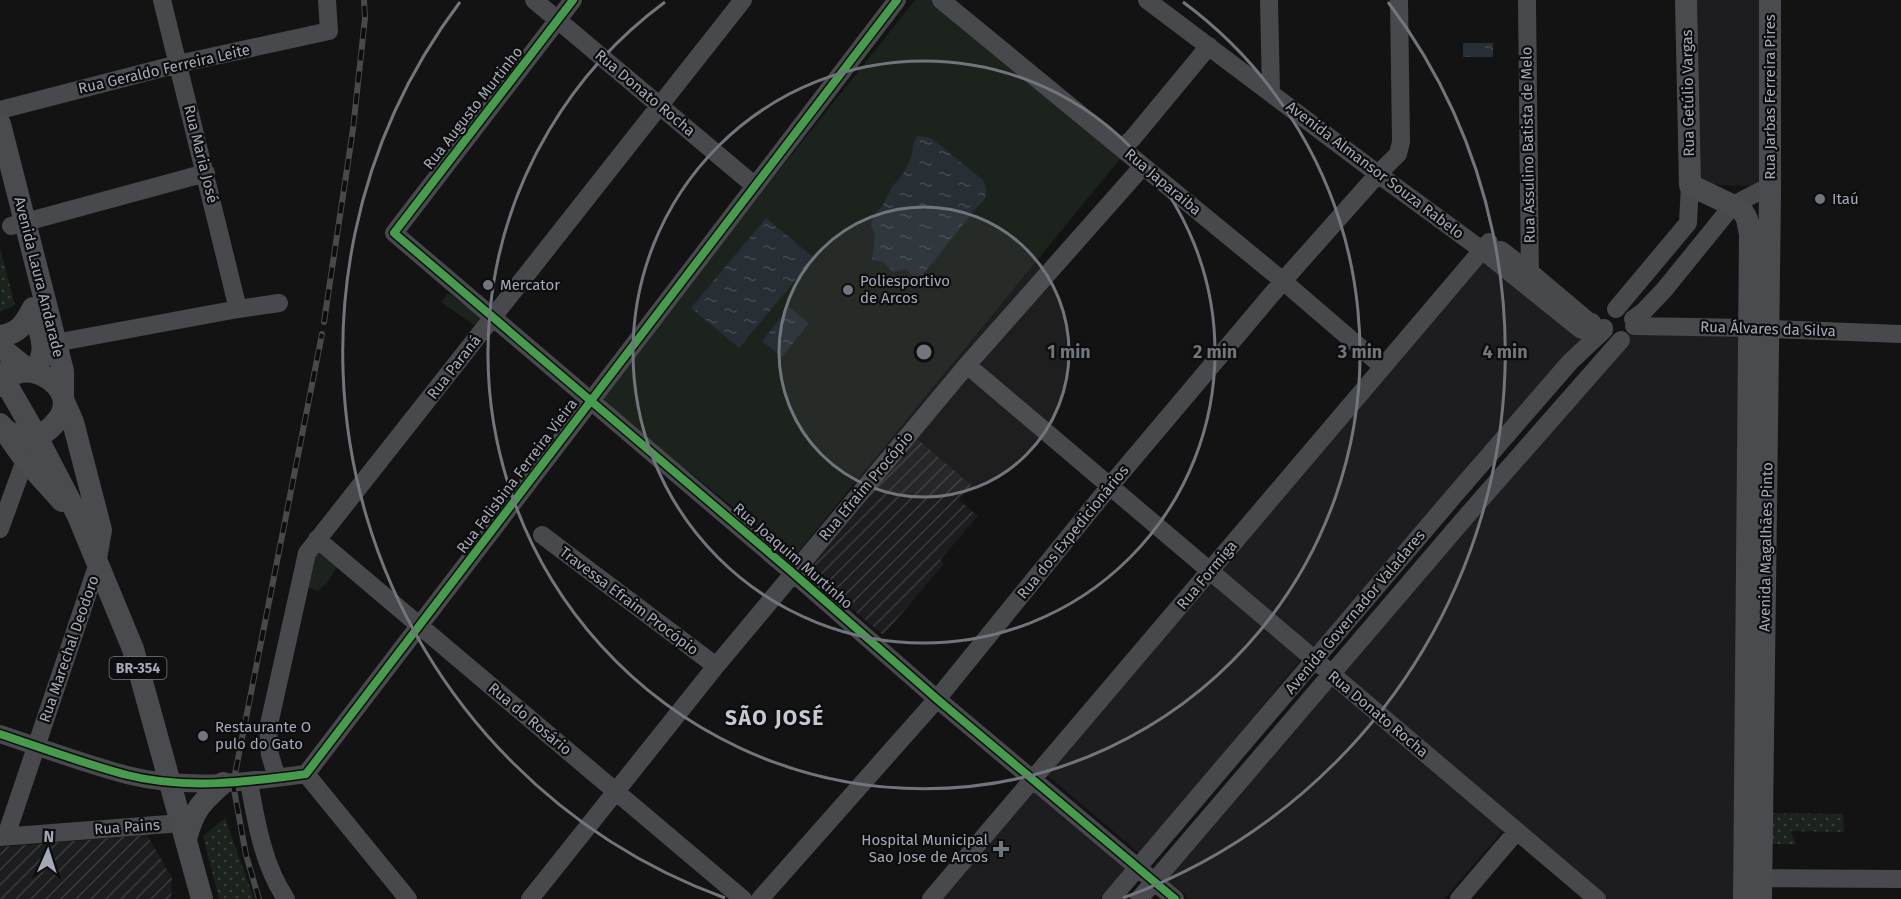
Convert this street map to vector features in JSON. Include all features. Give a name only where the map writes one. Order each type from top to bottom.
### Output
[{"type":"main road","name":"Rua Getúlio Vargas","points":[[1686,0],[1690,185]]},
{"type":"main road","name":"Rua Jarbas Ferreira Pires","points":[[1770,0],[1770,190]]},
{"type":"main road","name":"Avenida Laura Andarade","points":[[0,124],[13,228],[50,344],[63,372],[64,399]]},
{"type":"main road","points":[[0,182],[33,308],[50,344],[32,371],[16,373],[1,380]]},
{"type":"main road","points":[[1690,185],[1733,205]]},
{"type":"main road","name":"Avenida Magalhães Pinto","points":[[1753,889],[1759,328],[1770,190]]},
{"type":"main road","name":"Avenida Magalhães Pinto","points":[[1733,205],[1742,210],[1747,219],[1759,328]]},
{"type":"main road","points":[[0,336],[23,327],[33,308]]},
{"type":"main road","points":[[0,347],[32,371],[56,384],[64,399],[73,422],[101,530],[97,560]]},
{"type":"main road","name":"BR-354","points":[[1,380],[37,437],[78,516],[133,649],[202,899]]},
{"type":"main road","points":[[2,427],[20,438],[37,437],[49,430],[60,418],[64,399]]},
{"type":"main road","points":[[2,427],[48,488],[78,516]]},
{"type":"main road","points":[[184,831],[201,803],[223,783]]},
{"type":"street","name":"Rua Maria José","points":[[162,0],[238,309]]},
{"type":"street","name":"Rua Geraldo Ferreira Leite","points":[[0,110],[178,64],[328,31],[327,0]]},
{"type":"street","name":"Rua Donato Rocha","points":[[534,0],[755,186]]},
{"type":"street","name":"Rua Augusto Murtinho","points":[[393,233],[573,0]]},
{"type":"street","name":"Rua Paraná","points":[[277,778],[270,755],[268,729],[307,553],[743,0]]},
{"type":"street","name":"Rua Felisbina Ferreira Vieira","points":[[306,774],[897,0]]},
{"type":"street","name":"Rua Japaraiba","points":[[941,0],[1283,281],[1383,367]]},
{"type":"street","name":"Avenida Almansor Souza Rabelo","points":[[1147,0],[1209,46],[1270,86]]},
{"type":"street","name":"Avenida Almansor Souza Rabelo","points":[[1165,0],[1270,86],[1486,246],[1530,281],[1580,329],[1588,332],[1604,327]]},
{"type":"street","points":[[1269,0],[1270,86]]},
{"type":"street","name":"Rua dos Expedicionários","points":[[760,899],[937,699],[1110,486],[1283,281],[1398,154],[1401,142],[1399,0]]},
{"type":"street","name":"Rua Assulino Batista de Melo","points":[[1527,0],[1530,281]]},
{"type":"street","points":[[1122,148],[1209,46]]},
{"type":"street","name":"Rua Efraim Procópio","points":[[531,899],[793,573],[968,365],[1143,166]]},
{"type":"street","points":[[13,228],[206,173]]},
{"type":"street","name":"Rua Getúlio Vargas","points":[[1616,309],[1688,222],[1690,185]]},
{"type":"street","points":[[1634,322],[1629,313],[1623,309],[1616,309],[1610,311],[1605,317],[1604,327],[1608,336],[1614,339],[1621,340],[1627,337],[1632,332],[1634,322],[1664,290],[1733,205],[1770,190]]},
{"type":"street","name":"Rua Joaquim Murtinho","points":[[393,233],[793,573],[937,699],[1034,778],[1175,899]]},
{"type":"street","name":"Rua Formiga","points":[[931,899],[1486,246]]},
{"type":"street","points":[[50,344],[279,303]]},
{"type":"street","name":"Rua Álvares da Silva","points":[[1634,322],[1901,334]]},
{"type":"street","name":"Avenida Governador Valadares","points":[[1111,899],[1452,498],[1570,362],[1604,327]]},
{"type":"street","name":"Avenida Governador Valadares","points":[[1139,899],[1470,512],[1621,340]]},
{"type":"street","name":"Rua Donato Rocha","points":[[968,365],[1597,899]]},
{"type":"street","points":[[0,529],[25,460]]},
{"type":"street","points":[[1452,498],[1470,512]]},
{"type":"street","name":"Travessa Efraim Procópio","points":[[542,536],[716,666]]},
{"type":"street","name":"Rua do Rosário","points":[[317,539],[743,899]]},
{"type":"street","name":"Rua Marechal Deodoro","points":[[3,837],[37,746],[97,560]]},
{"type":"street","points":[[0,734],[129,775],[170,782],[249,782],[306,774],[408,899]]},
{"type":"street","points":[[249,782],[259,835],[279,888],[286,899]]},
{"type":"street","name":"Rua Pains","points":[[3,837],[184,831]]},
{"type":"street","points":[[1459,899],[1517,831]]},
{"type":"street","points":[[1753,889],[1901,879]]},
{"type":"shaded area","name":"Poliesportivo de Arcos","points":[[915,0],[932,0],[1124,154],[795,556],[597,399]]},
{"type":"shaded area","points":[[1693,0],[1761,0],[1763,133],[1759,181],[1756,186],[1697,184]]},
{"type":"shaded area","points":[[0,248],[15,305],[0,312]]},
{"type":"shaded area","points":[[1485,255],[1583,337],[1314,650],[1217,568]]},
{"type":"shaded area","points":[[448,293],[481,317],[475,326],[441,302]]},
{"type":"shaded area","points":[[1633,329],[1742,332],[1738,899],[1606,899],[1342,673]]},
{"type":"shaded area","points":[[915,437],[971,485],[959,500],[978,516],[940,560],[944,564],[883,635],[803,568]]},
{"type":"shaded area","points":[[316,550],[337,567],[327,583],[318,591],[307,587]]},
{"type":"shaded area","points":[[1212,578],[1302,658],[1140,854],[1046,774]]},
{"type":"shaded area","points":[[1332,682],[1505,828],[1444,899],[1190,899],[1164,877]]},
{"type":"shaded area","points":[[1032,787],[1127,866],[1100,899],[939,899]]},
{"type":"shaded area","points":[[1765,813],[1843,814],[1844,832],[1790,831],[1796,844],[1765,844]]},
{"type":"shaded area","points":[[225,818],[254,899],[219,899],[203,836]]},
{"type":"shaded area","points":[[147,835],[172,878],[171,899],[0,899],[0,847]]},
{"type":"water","points":[[1463,43],[1493,43],[1493,57],[1463,57]]},
{"type":"water","points":[[917,136],[931,138],[983,180],[986,191],[983,202],[916,280],[906,269],[893,272],[883,262],[872,260],[875,236],[871,225],[875,213],[882,207],[892,187],[905,171]]},
{"type":"water","points":[[766,218],[814,258],[739,348],[691,308]]},
{"type":"water","points":[[789,307],[809,323],[782,357],[762,341]]},
{"type":"railway","points":[[324,322],[353,129],[365,18],[364,0]]},
{"type":"railway","points":[[259,899],[246,855],[233,784],[322,334]]},
{"type":"cycle path","points":[[573,0],[394,233],[793,573],[937,699],[1175,899]]},
{"type":"cycle path","points":[[0,734],[95,766],[149,780],[217,783],[306,774],[897,0]]},
{"type":"place","name":"Itaú","points":[[1820,199]]},
{"type":"place","name":"Mercator","points":[[488,285]]},
{"type":"place","name":"Poliesportivo de Arcos","points":[[848,290]]},
{"type":"place","name":"Restaurante O pulo do Gato","points":[[203,736]]},
{"type":"place","name":"Hospital Municipal Sao Jose de Arcos","points":[[1001,849]]},
{"type":"district","name":"SÃO JOSÉ","points":[[775,718]]}]
